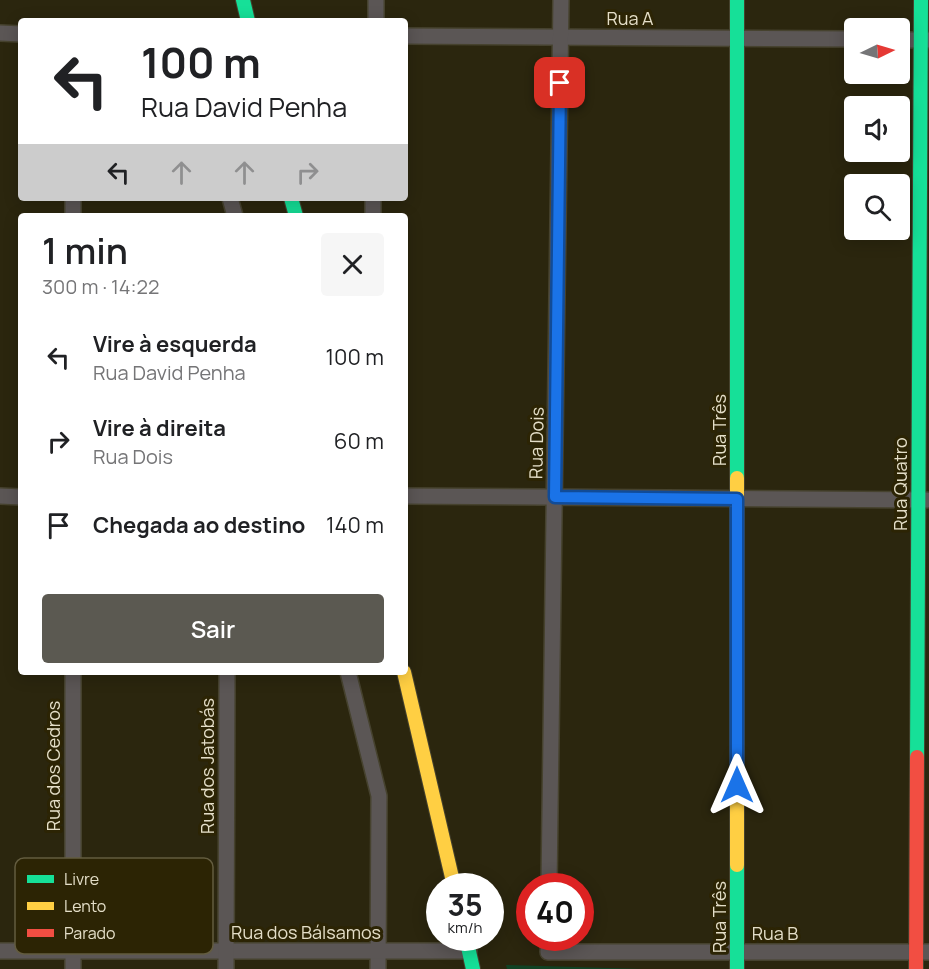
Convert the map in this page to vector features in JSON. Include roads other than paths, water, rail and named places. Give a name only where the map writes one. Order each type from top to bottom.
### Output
[{"type":"street","points":[[243,0],[247,18]]},
{"type":"street","points":[[376,0],[376,18]]},
{"type":"street","name":"Rua Dois","points":[[549,873],[561,0]]},
{"type":"street","name":"Rua Três","points":[[737,0],[737,969]]},
{"type":"street","name":"Rua Quatro","points":[[916,969],[922,952],[925,40],[921,0]]},
{"type":"street","points":[[0,33],[18,34]]},
{"type":"street","name":"Rua A","points":[[408,36],[844,39]]},
{"type":"street","points":[[408,494],[923,500]]},
{"type":"street","points":[[0,496],[18,497]]},
{"type":"street","name":"Rua dos Cedros","points":[[73,675],[73,858]]},
{"type":"street","name":"Rua dos Jatobás","points":[[226,969],[227,675]]},
{"type":"street","points":[[349,675],[380,796],[378,969]]},
{"type":"street","points":[[405,675],[451,873]]},
{"type":"street","name":"Rua B","points":[[594,947],[737,952],[922,952]]},
{"type":"street","name":"Rua dos Bálsamos","points":[[213,952],[378,952],[426,948]]},
{"type":"street","points":[[469,951],[473,969]]}]
